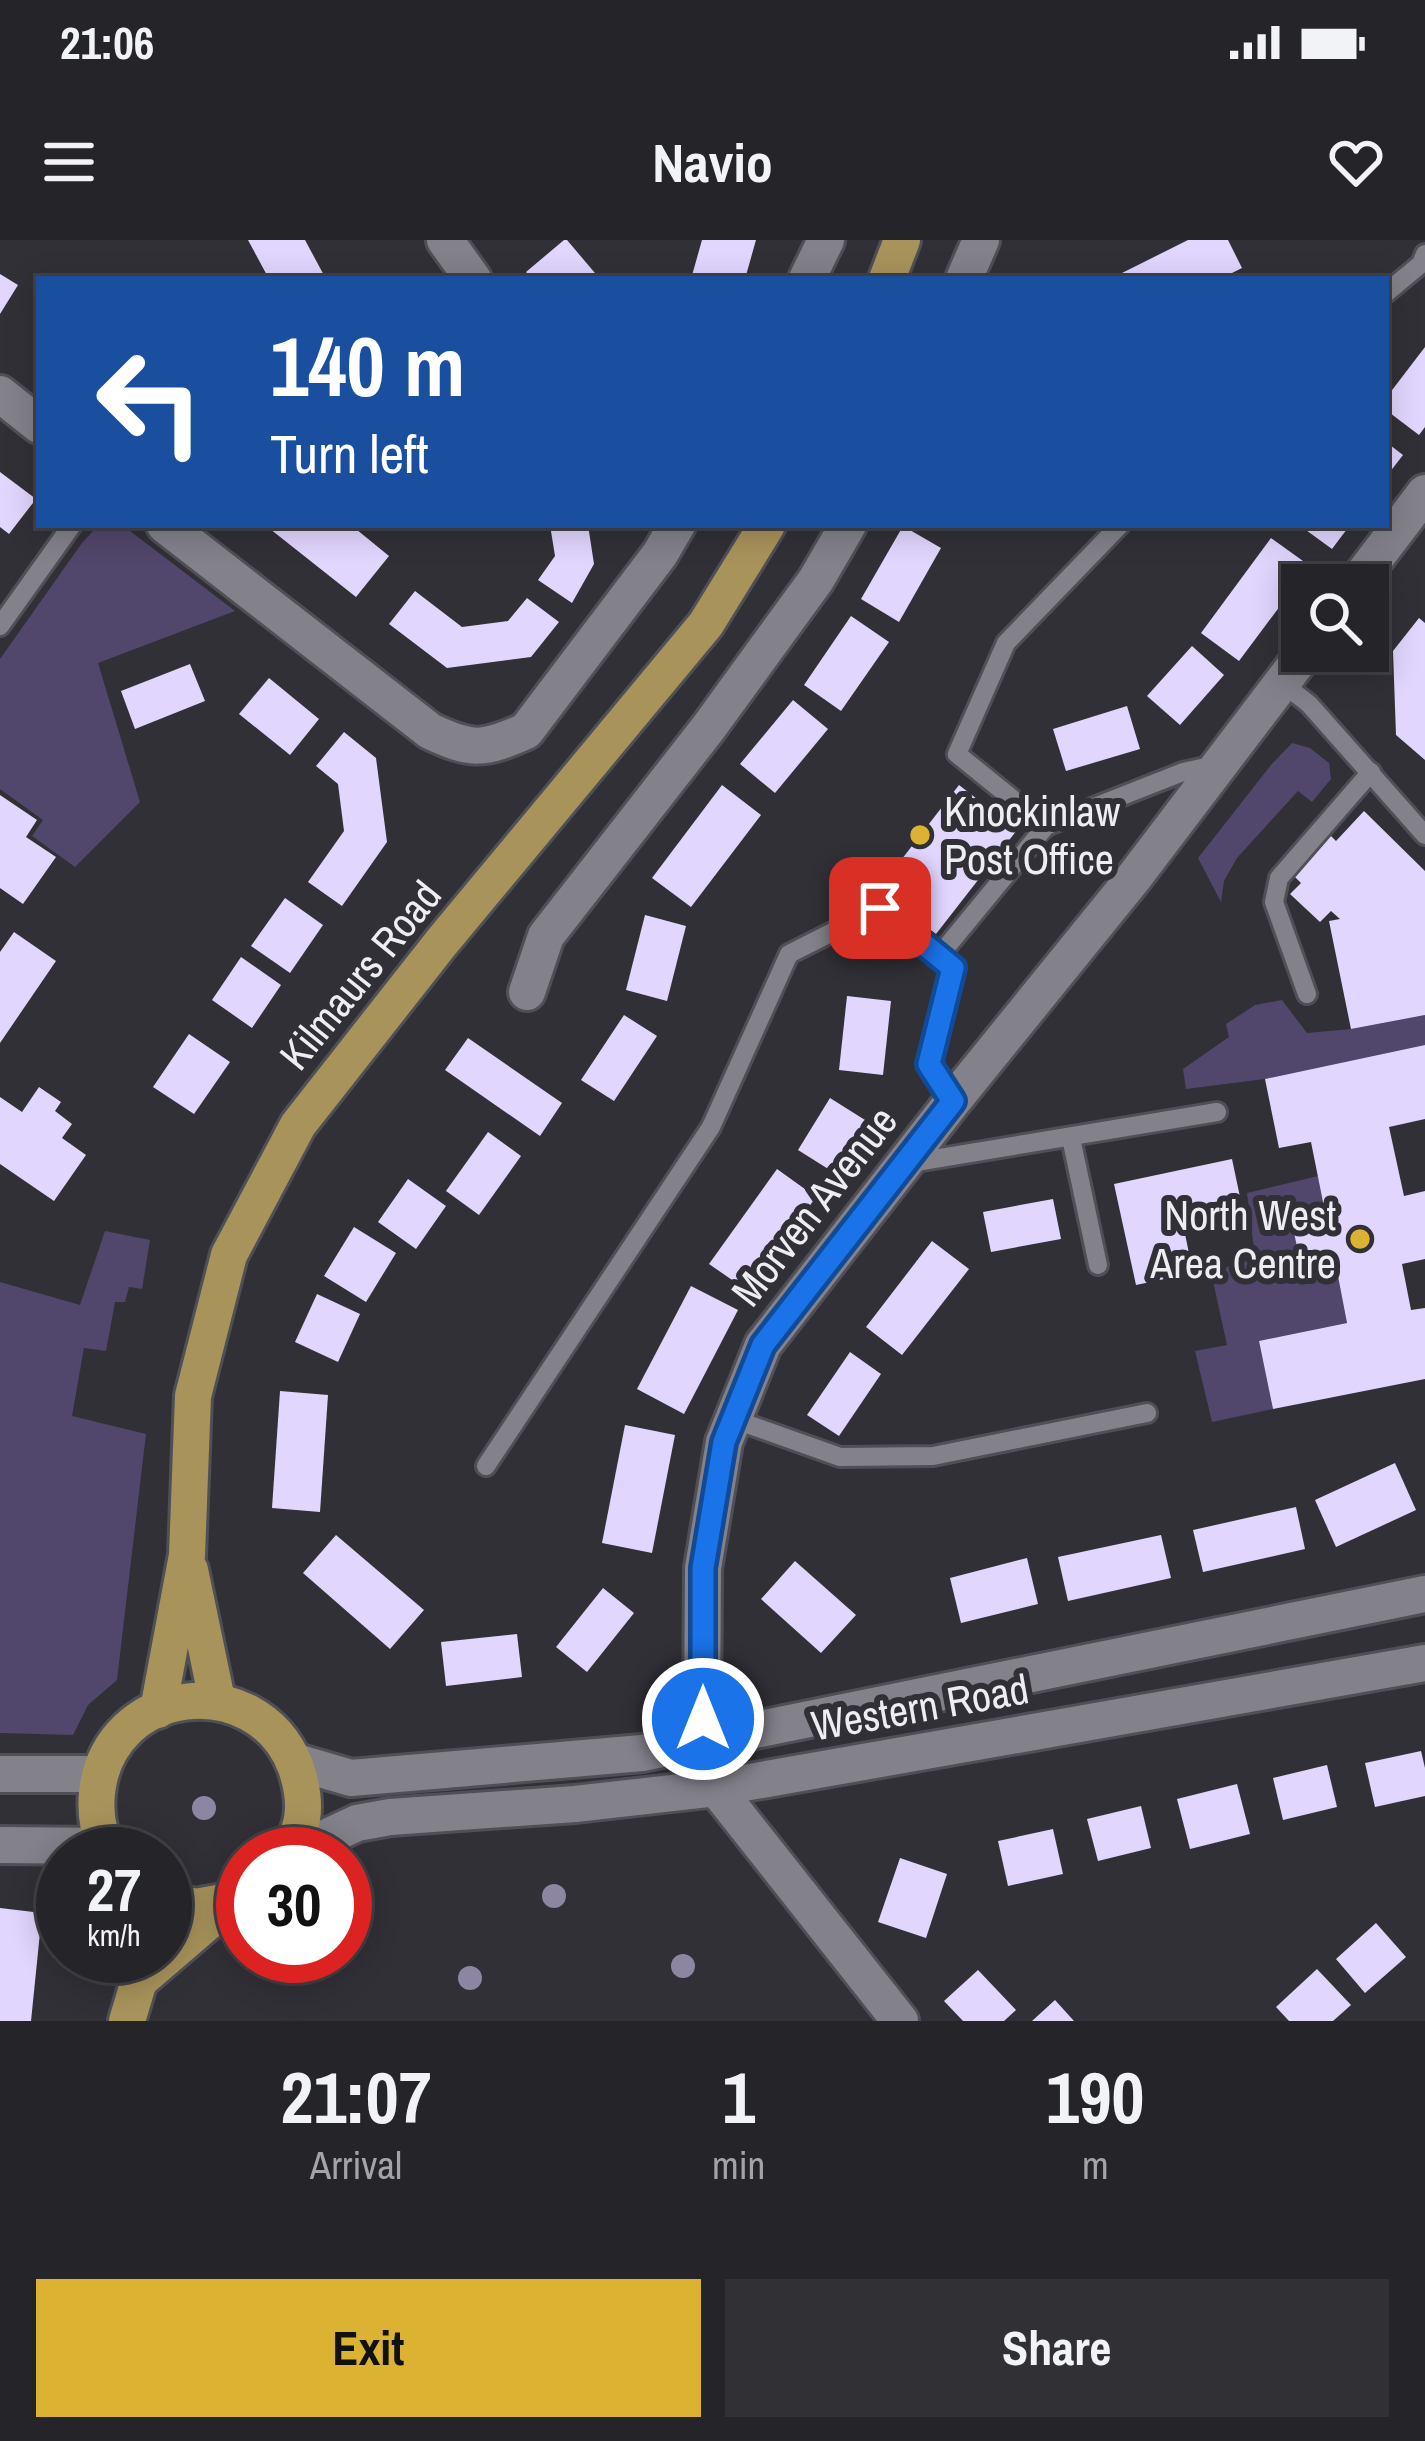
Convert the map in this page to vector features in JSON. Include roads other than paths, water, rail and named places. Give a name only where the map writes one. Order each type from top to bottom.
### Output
[{"type":"main road","points":[[888,276],[902,240]]},
{"type":"main road","name":"Kilmaurs Road","points":[[158,1710],[187,1555],[194,1396],[229,1255],[298,1125],[441,943],[706,624],[765,528]]},
{"type":"main road","name":"Kilmaurs Road","points":[[187,1555],[217,1700]]},
{"type":"main road","points":[[100,1827],[95,1811],[99,1774],[115,1741],[142,1716],[181,1700],[217,1700],[263,1720],[287,1747],[302,1783],[299,1827]]},
{"type":"main road","points":[[128,2021],[134,1983]]},
{"type":"street","points":[[445,240],[471,276]]},
{"type":"street","points":[[808,276],[826,240]]},
{"type":"street","points":[[965,276],[981,240]]},
{"type":"street","points":[[0,394],[36,423]]},
{"type":"street","points":[[1371,564],[1425,494]]},
{"type":"street","points":[[169,528],[430,731],[461,746],[494,745],[526,731],[675,528]]},
{"type":"street","points":[[527,992],[546,936],[709,727],[816,580],[846,528]]},
{"type":"street","name":"Morven Avenue","points":[[716,1788],[704,1741],[703,1568],[724,1442],[763,1345],[1132,880],[1290,672]]},
{"type":"street","name":"Western Road","points":[[293,1761],[351,1778],[642,1753],[1425,1594]]},
{"type":"street","name":"Western Road","points":[[348,1827],[390,1817],[716,1788],[1425,1664]]},
{"type":"street","points":[[749,1731],[762,1780]]},
{"type":"street","points":[[0,1774],[99,1774]]},
{"type":"street","points":[[716,1788],[878,2012]]},
{"type":"street","points":[[0,1845],[36,1847]]},
{"type":"lane","points":[[1389,290],[1421,265],[1425,254]]},
{"type":"lane","points":[[0,626],[70,528]]},
{"type":"lane","points":[[1046,826],[957,754],[1006,644],[1117,528]]},
{"type":"lane","points":[[1282,683],[1309,704],[1425,835]]},
{"type":"lane","points":[[939,956],[1046,826],[1183,772],[1220,764]]},
{"type":"lane","points":[[1307,994],[1274,902],[1279,878],[1371,772]]},
{"type":"lane","points":[[486,1466],[711,1127],[789,954],[880,908],[953,968],[929,1064],[953,1101]]},
{"type":"lane","points":[[905,1163],[1217,1112]]},
{"type":"lane","points":[[1071,1138],[1098,1265]]},
{"type":"lane","points":[[733,1419],[840,1457],[933,1456],[1147,1413]]},
{"type":"place","name":"Knockinlaw Post Office","points":[[920,835]]},
{"type":"place","name":"North West Area Centre","points":[[1360,1239]]}]
